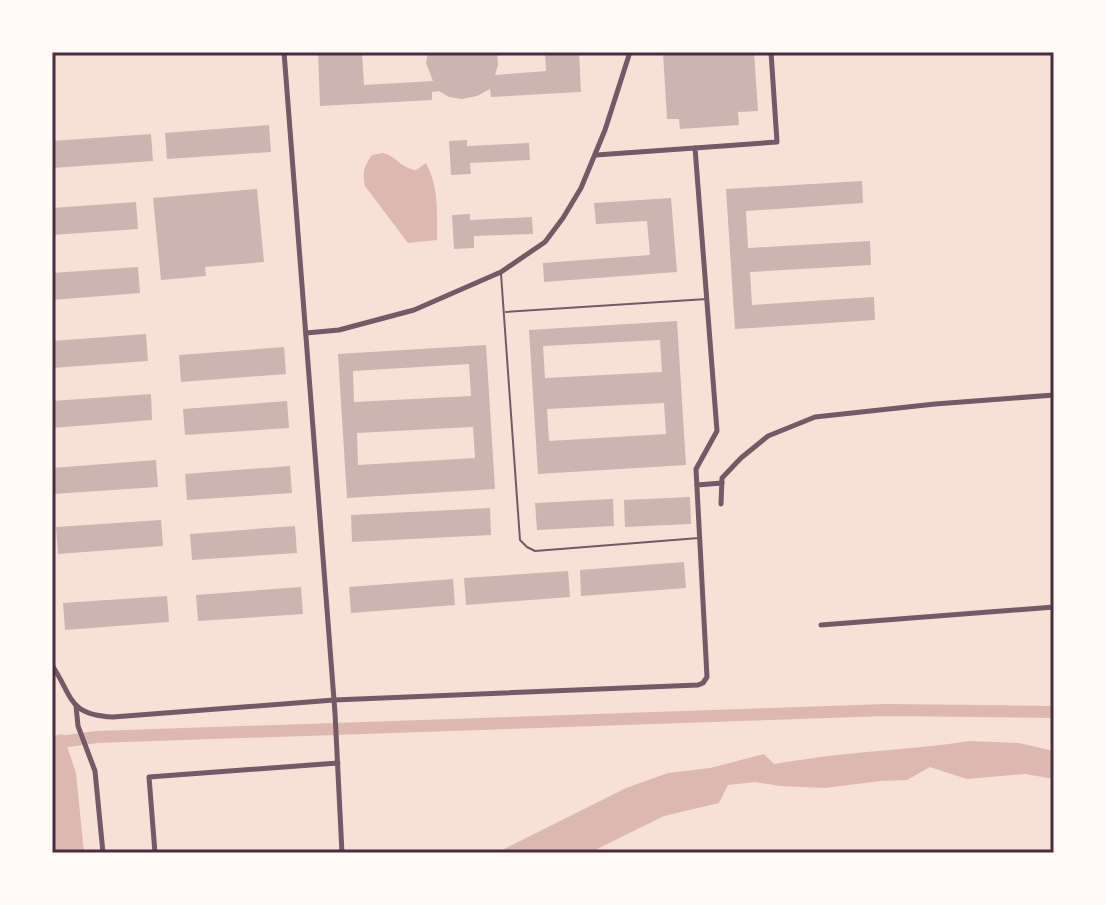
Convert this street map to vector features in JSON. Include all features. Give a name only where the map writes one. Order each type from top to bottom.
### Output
[{"type":"street","points":[[284,52],[337,739],[342,853]]},
{"type":"street","points":[[306,333],[339,330],[414,310],[501,272],[545,242],[581,188],[605,130],[630,52]]},
{"type":"street","points":[[595,155],[777,142],[771,52]]},
{"type":"street","points":[[52,665],[71,701],[82,711],[113,717],[334,700],[703,683],[707,677],[696,469],[717,431],[695,148]]},
{"type":"street","points":[[721,504],[722,478],[741,458],[768,436],[815,417],[1054,395]]},
{"type":"street","points":[[697,485],[722,483]]},
{"type":"street","points":[[821,625],[1054,607]]},
{"type":"street","points":[[76,705],[81,734],[95,771],[103,853]]},
{"type":"street","points":[[155,853],[149,777],[338,763]]},
{"type":"lane","points":[[501,272],[520,540],[535,551],[699,538]]},
{"type":"lane","points":[[504,312],[707,299]]},
{"type":"shaded area","points":[[383,153],[411,169],[416,170],[426,163],[435,191],[437,240],[408,243],[365,186],[367,163],[372,155]]},
{"type":"shaded area","points":[[63,734],[76,773],[84,853],[52,853],[52,736]]},
{"type":"shaded area","points":[[969,741],[1019,743],[1054,751],[1054,779],[1025,774],[967,779],[930,767],[907,780],[825,788],[755,782],[728,785],[719,803],[664,816],[589,853],[496,853],[626,788],[668,773],[710,768],[764,754],[774,764]]},
{"type":"building","points":[[318,52],[362,52],[364,85],[433,81],[426,63],[428,52],[497,52],[495,75],[546,71],[545,52],[579,52],[581,92],[491,97],[490,89],[462,99],[439,91],[432,92],[432,100],[320,106]]},
{"type":"building","points":[[663,52],[754,52],[758,111],[738,112],[739,125],[680,129],[679,119],[667,119]]},
{"type":"building","points":[[269,125],[271,152],[167,159],[165,133]]},
{"type":"building","points":[[151,134],[153,161],[52,168],[52,141]]},
{"type":"building","points":[[467,140],[467,146],[529,143],[530,160],[470,163],[471,174],[451,175],[449,141]]},
{"type":"building","points":[[862,181],[863,203],[746,211],[748,248],[870,241],[871,265],[750,272],[752,305],[874,297],[875,320],[735,329],[726,189]]},
{"type":"building","points":[[257,189],[264,262],[205,267],[206,276],[161,280],[153,198]]},
{"type":"building","points":[[671,198],[677,272],[544,282],[543,263],[650,255],[647,221],[596,224],[594,203]]},
{"type":"building","points":[[136,202],[138,229],[52,235],[52,208]]},
{"type":"building","points":[[470,214],[470,220],[532,217],[533,234],[474,236],[474,248],[454,249],[452,215]]},
{"type":"building","points":[[138,267],[140,293],[52,300],[52,273]]},
{"type":"building","points":[[677,321],[686,465],[538,474],[529,330]],"holes":[[[660,340],[662,372],[545,378],[543,346]],[[664,403],[666,434],[549,441],[547,409]]]},
{"type":"building","points":[[146,334],[148,361],[52,368],[52,341]]},
{"type":"building","points":[[486,345],[495,489],[347,498],[338,354]],"holes":[[[469,364],[471,396],[354,402],[353,371]],[[473,427],[475,458],[358,465],[357,433]]]},
{"type":"building","points":[[284,347],[286,374],[181,382],[179,355]]},
{"type":"building","points":[[151,394],[152,420],[52,428],[52,401]]},
{"type":"building","points":[[287,401],[289,428],[185,435],[183,409]]},
{"type":"building","points":[[156,460],[158,487],[53,494],[52,468]]},
{"type":"building","points":[[290,466],[292,493],[187,500],[185,474]]},
{"type":"building","points":[[690,497],[691,524],[625,527],[624,500]]},
{"type":"building","points":[[613,499],[614,526],[537,530],[535,503]]},
{"type":"building","points":[[490,508],[491,535],[352,542],[351,515]]},
{"type":"building","points":[[161,520],[163,546],[58,554],[56,527]]},
{"type":"building","points":[[295,526],[297,553],[192,560],[190,534]]},
{"type":"building","points":[[684,562],[686,588],[581,596],[580,570]]},
{"type":"building","points":[[568,571],[570,597],[466,605],[464,578]]},
{"type":"building","points":[[453,579],[455,605],[351,613],[349,587]]},
{"type":"building","points":[[301,587],[303,614],[198,621],[196,595]]},
{"type":"building","points":[[167,596],[169,622],[65,630],[63,603]]},
{"type":"waterway","points":[[52,743],[97,737],[887,710],[1054,712]]}]
